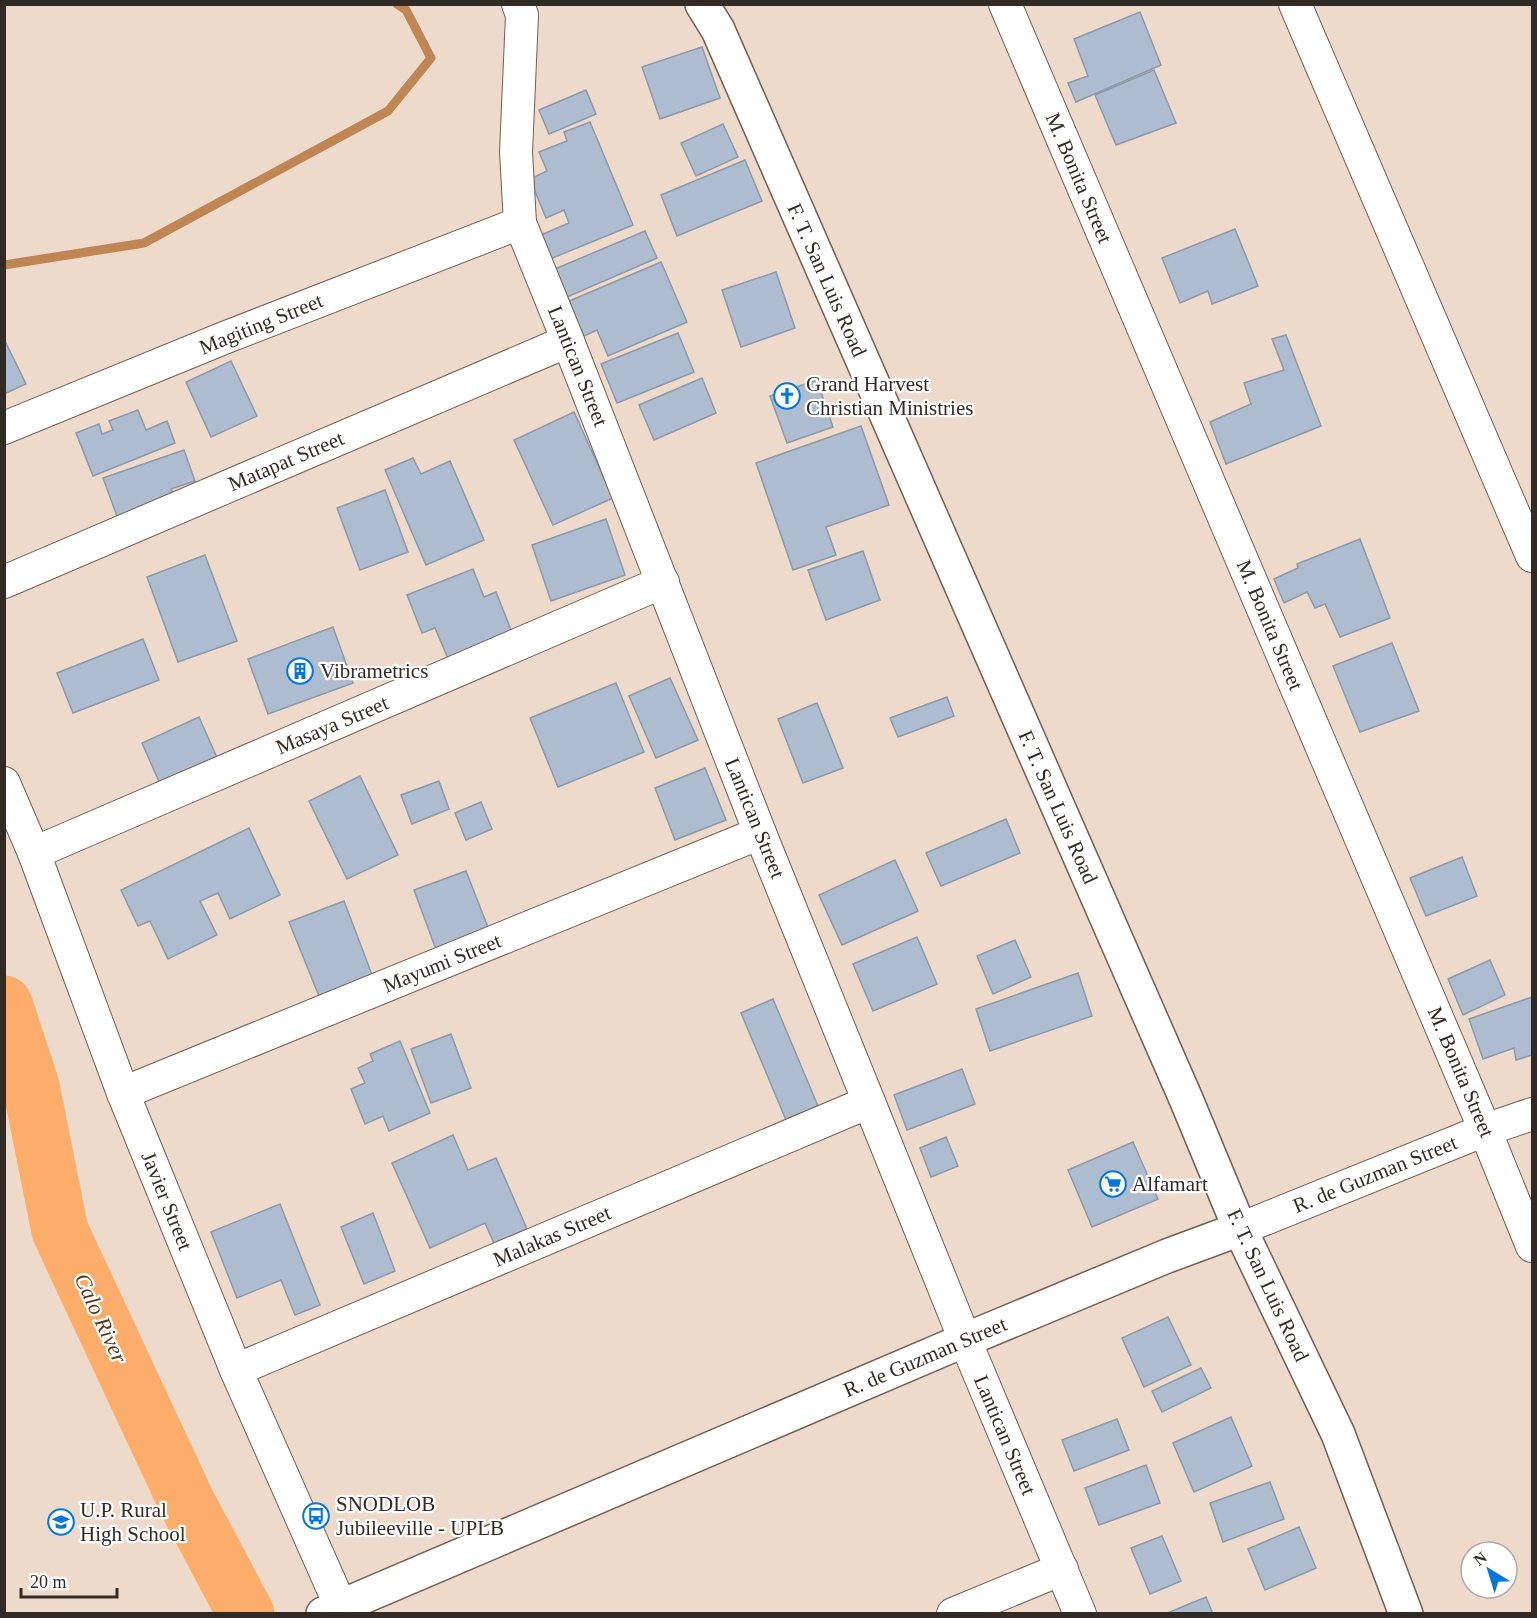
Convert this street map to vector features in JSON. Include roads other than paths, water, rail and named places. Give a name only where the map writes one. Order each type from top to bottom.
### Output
[{"type":"main road","name":"F. T. San Luis Road","points":[[702,4],[718,30],[1186,1099],[1240,1229],[1338,1434],[1406,1614]]},
{"type":"main road","name":"R. de Guzman Street","points":[[336,1611],[965,1340],[1167,1256],[1240,1229]]},
{"type":"street","name":"Lantican Street","points":[[518,4],[522,15],[516,152],[520,223],[868,1102],[1080,1614]]},
{"type":"street","name":"M. Bonita Street","points":[[1005,4],[1533,1246]]},
{"type":"street","points":[[1295,4],[1533,556]]},
{"type":"street","name":"Magiting Street","points":[[4,428],[224,338],[520,223]]},
{"type":"street","name":"Matapat Street","points":[[4,582],[568,341]]},
{"type":"street","name":"Masaya Street","points":[[34,853],[663,582]]},
{"type":"street","name":"Javier Street","points":[[4,783],[34,853],[123,1094],[336,1611]]},
{"type":"street","name":"Mayumi Street","points":[[123,1094],[760,833]]},
{"type":"street","name":"Malakas Street","points":[[236,1370],[868,1102]]},
{"type":"street","name":"R. de Guzman Street","points":[[1240,1229],[1485,1130],[1533,1114]]},
{"type":"street","points":[[953,1614],[1062,1569]]},
{"type":"waterway","points":[[4,265],[144,243],[388,111],[431,58],[406,10],[397,4]]},
{"type":"waterway","name":"Calo River","points":[[4,1004],[31,1086],[60,1231],[186,1501],[246,1614]]},
{"type":"place","name":"Grand Harvest Christian Ministries","points":[[787,396]]},
{"type":"place","name":"Vibrametrics","points":[[300,671]]},
{"type":"place","name":"Alfamart","points":[[1113,1184]]},
{"type":"place","name":"SNODLOB Jubileeville - UPLB","points":[[316,1516]]},
{"type":"place","name":"U.P. Rural High School","points":[[61,1522]]}]
